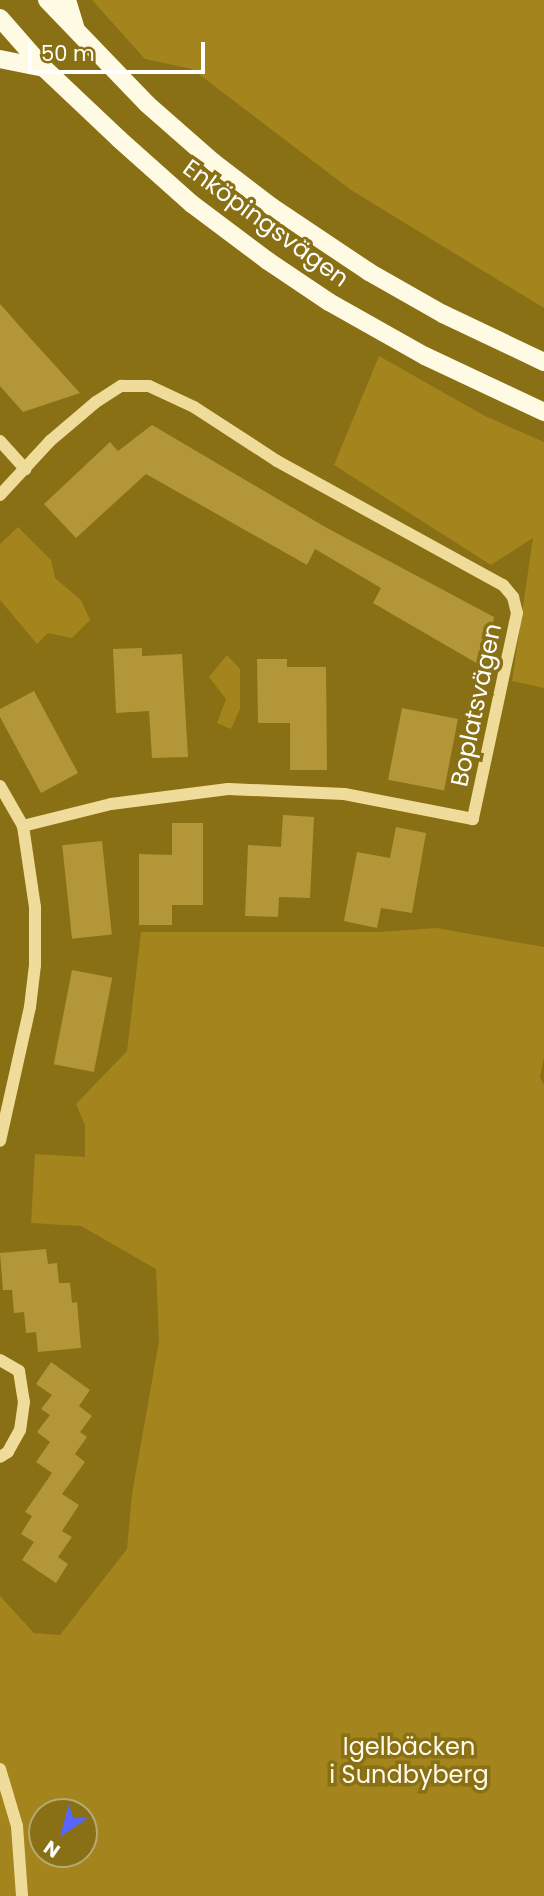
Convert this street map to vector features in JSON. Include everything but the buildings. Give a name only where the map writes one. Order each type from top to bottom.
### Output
[{"type":"main road","name":"Enköpingsvägen","points":[[47,0],[147,104],[213,162],[272,207],[390,284],[443,314],[544,362]]},
{"type":"main road","points":[[67,0],[77,34]]},
{"type":"main road","name":"Enköpingsvägen","points":[[0,18],[44,68],[192,204],[268,261],[330,302],[425,356],[544,412]]},
{"type":"main road","points":[[0,60],[44,68]]},
{"type":"street","name":"Boplatsvägen","points":[[23,827],[111,804],[228,789],[345,794],[473,819],[517,613],[513,597],[503,584],[277,461],[194,407],[149,386],[121,386],[96,402],[50,441],[25,469]]},
{"type":"street","points":[[0,441],[25,469],[0,495]]},
{"type":"street","points":[[0,786],[23,827],[34,885],[35,965],[30,1007],[0,1141]]},
{"type":"street","points":[[0,1360],[19,1371],[24,1402],[20,1430],[8,1451],[0,1457]]},
{"type":"street","points":[[0,1769],[17,1826],[22,1896]]},
{"type":"green space","points":[[92,0],[544,0],[544,308],[351,190],[192,69],[145,59]]},
{"type":"green space","points":[[379,356],[485,416],[544,442],[544,688],[512,681],[533,538],[491,565],[334,465]]},
{"type":"green space","points":[[18,527],[51,560],[55,578],[81,600],[90,620],[72,638],[48,633],[37,644],[0,600],[0,544]]},
{"type":"green space","points":[[227,655],[240,669],[240,709],[231,729],[217,723],[226,699],[209,677]]},
{"type":"green space","name":"Igelbäcken i Sundbyberg","points":[[436,928],[544,947],[544,1057],[540,1077],[544,1085],[544,1896],[0,1896],[0,1596],[34,1633],[60,1635],[127,1549],[132,1494],[159,1341],[156,1269],[81,1226],[31,1223],[35,1154],[85,1157],[85,1125],[76,1104],[127,1051],[141,932],[379,932]]}]
